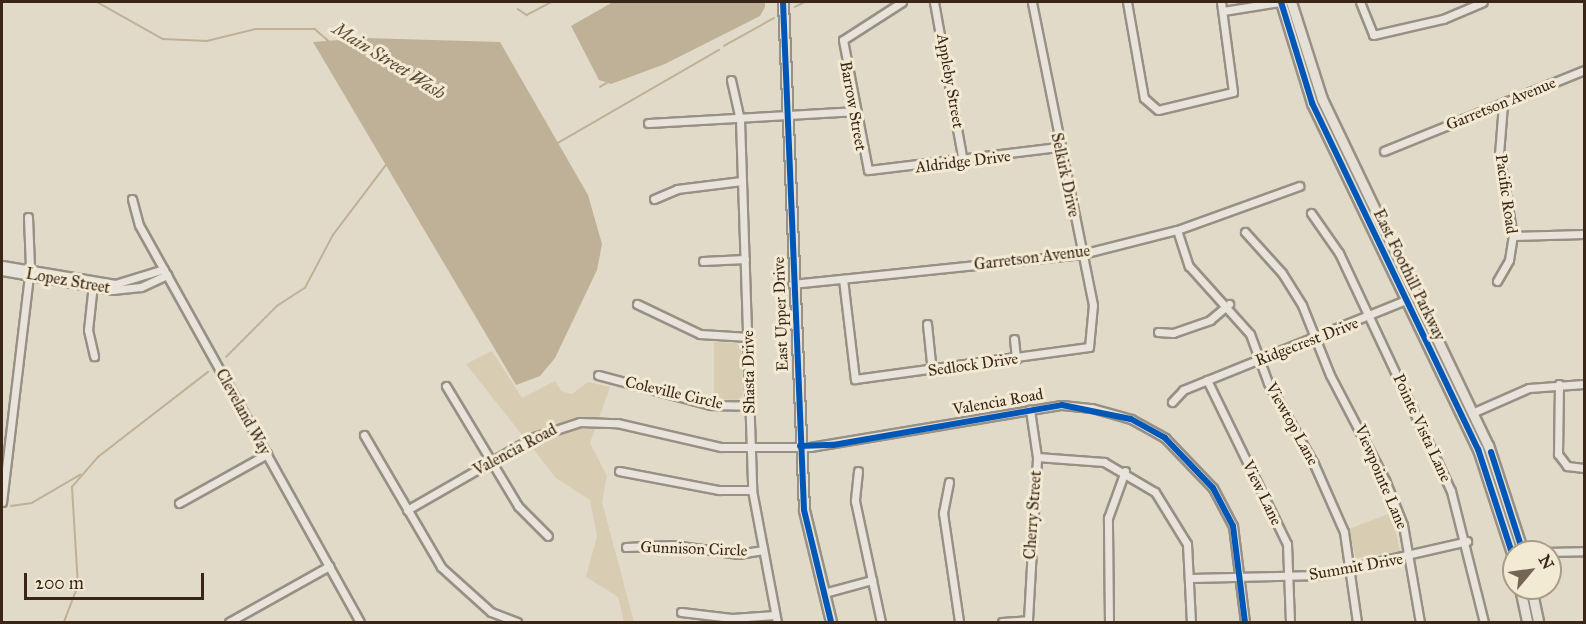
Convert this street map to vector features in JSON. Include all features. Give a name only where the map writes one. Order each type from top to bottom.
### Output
[{"type":"main road","name":"East Upper Drive","points":[[783,2],[792,284],[804,510],[831,622]]},
{"type":"main road","name":"East Foothill Parkway","points":[[1280,2],[1312,103],[1482,459],[1508,540]]},
{"type":"main road","name":"East Foothill Parkway","points":[[1291,2],[1322,99],[1501,475],[1520,540]]},
{"type":"main road","points":[[1522,600],[1527,622]]},
{"type":"main road","points":[[1533,600],[1538,622]]},
{"type":"street","name":"Barrow Street","points":[[868,170],[854,111],[843,40],[902,2]]},
{"type":"street","name":"Appleby Street","points":[[934,2],[963,161]]},
{"type":"street","name":"Selkirk Drive","points":[[1032,2],[1059,147],[1093,305],[1089,347]]},
{"type":"street","points":[[1127,2],[1136,65],[1150,107],[1223,98],[1233,92],[1221,2]]},
{"type":"street","points":[[1223,11],[1280,2]]},
{"type":"street","points":[[1360,2],[1373,35],[1443,20],[1483,2]]},
{"type":"street","name":"Garretson Avenue","points":[[1384,151],[1584,70]]},
{"type":"street","name":"Shasta Drive","points":[[731,80],[740,120],[749,337],[752,490],[776,619]]},
{"type":"street","name":"Pacific Road","points":[[1497,281],[1509,261],[1513,236],[1499,154],[1503,104]]},
{"type":"street","points":[[648,123],[787,118],[854,111]]},
{"type":"street","name":"Aldridge Drive","points":[[868,170],[963,161],[1059,147]]},
{"type":"street","points":[[654,199],[677,189],[742,181]]},
{"type":"street","name":"Garretson Avenue","points":[[792,284],[1082,254],[1177,230],[1299,186]]},
{"type":"street","name":"Cleveland Way","points":[[132,199],[165,272],[360,622]]},
{"type":"street","name":"Pointe Vista Lane","points":[[1311,213],[1339,254],[1437,458],[1467,541],[1485,622]]},
{"type":"street","points":[[2,501],[29,270],[28,217]]},
{"type":"street","name":"Viewtop Lane","points":[[1177,230],[1189,267],[1229,304],[1250,334],[1260,361],[1344,532],[1357,622]]},
{"type":"street","name":"Viewpointe Lane","points":[[1245,232],[1282,273],[1385,480],[1410,557],[1420,622]]},
{"type":"street","points":[[1513,236],[1584,234]]},
{"type":"street","points":[[704,261],[745,259]]},
{"type":"street","name":"Lopez Street","points":[[2,265],[93,285],[128,283],[165,272]]},
{"type":"street","name":"Lopez Street","points":[[2,271],[29,270]]},
{"type":"street","name":"Sedlock Drive","points":[[843,279],[855,379],[932,372],[1089,347]]},
{"type":"street","points":[[93,285],[88,330],[94,356]]},
{"type":"street","name":"Ridgecrest Drive","points":[[1172,402],[1183,390],[1315,340],[1406,300]]},
{"type":"street","points":[[637,304],[700,334],[749,337]]},
{"type":"street","points":[[1158,332],[1173,333],[1210,320],[1229,304]]},
{"type":"street","points":[[927,324],[932,372]]},
{"type":"street","points":[[1014,339],[1016,359]]},
{"type":"street","name":"Coleville Circle","points":[[598,375],[711,405],[750,406]]},
{"type":"street","name":"View Lane","points":[[1207,380],[1287,544],[1290,622]]},
{"type":"street","points":[[1472,413],[1529,388],[1559,384],[1584,384]]},
{"type":"street","points":[[1559,384],[1561,462],[1584,468]]},
{"type":"street","points":[[446,386],[518,506],[548,536]]},
{"type":"street","name":"Valencia Road","points":[[407,510],[549,430],[580,422],[618,423],[698,444],[751,447],[800,446],[833,445],[1030,410],[1092,408],[1131,419],[1165,438],[1213,488],[1233,526],[1242,576],[1245,622]]},
{"type":"street","name":"Cherry Street","points":[[1002,622],[1028,620],[1037,457],[1030,410]]},
{"type":"street","points":[[364,435],[407,510],[460,590],[490,612],[517,622]]},
{"type":"street","points":[[179,503],[267,454]]},
{"type":"street","points":[[1037,457],[1080,457],[1125,471],[1155,492],[1173,517],[1187,544],[1191,578],[1191,622]]},
{"type":"street","points":[[619,471],[719,490],[752,490]]},
{"type":"street","points":[[858,471],[855,501],[881,622]]},
{"type":"street","points":[[1109,622],[1108,518],[1125,471]]},
{"type":"street","points":[[949,482],[943,513],[959,622]]},
{"type":"street","name":"Summit Drive","points":[[1191,578],[1290,577],[1350,570],[1410,557],[1467,541]]},
{"type":"street","name":"Gunnison Circle","points":[[626,547],[674,545],[738,554],[762,550]]},
{"type":"street","points":[[1562,552],[1584,551]]},
{"type":"street","points":[[229,622],[329,566]]},
{"type":"street","points":[[824,593],[872,580]]},
{"type":"street","points":[[681,612],[732,618],[776,619]]},
{"type":"shaded area","points":[[714,342],[736,343],[742,348],[743,395],[737,400],[714,399]]},
{"type":"shaded area","points":[[492,351],[522,398],[555,381],[561,391],[572,394],[588,382],[610,387],[590,443],[607,476],[602,502],[634,622],[624,622],[618,597],[586,577],[597,536],[590,500],[556,478],[466,364]]},
{"type":"shaded area","points":[[1391,513],[1400,551],[1356,558],[1349,529]]},
{"type":"water","points":[[613,2],[765,2],[765,7],[760,16],[665,64],[611,84],[599,80],[571,26]]},
{"type":"water","points":[[366,38],[500,42],[588,195],[602,244],[597,270],[555,358],[540,376],[516,385],[313,42]]},
{"type":"waterway","name":"Main Street Wash","points":[[97,2],[163,39],[207,41],[256,29],[315,29],[330,42]]},
{"type":"waterway","points":[[518,9],[527,15],[551,2]]},
{"type":"waterway","points":[[795,7],[805,2]]},
{"type":"waterway","points":[[724,46],[774,18]]},
{"type":"waterway","points":[[558,143],[719,50]]},
{"type":"waterway","points":[[600,87],[607,83]]},
{"type":"waterway","points":[[226,357],[277,306],[305,288],[333,235],[386,165]]},
{"type":"waterway","points":[[64,622],[78,586],[72,487],[98,457],[208,372]]},
{"type":"waterway","points":[[11,506],[32,503],[80,475]]},
{"type":"cycle path","points":[[783,2],[804,510],[831,622]]},
{"type":"cycle path","points":[[1281,2],[1312,103],[1478,449],[1508,540]]},
{"type":"cycle path","points":[[800,446],[833,445],[1062,405],[1131,419],[1165,438],[1213,488],[1233,526],[1245,622]]},
{"type":"cycle path","points":[[1491,452],[1519,540]]}]
